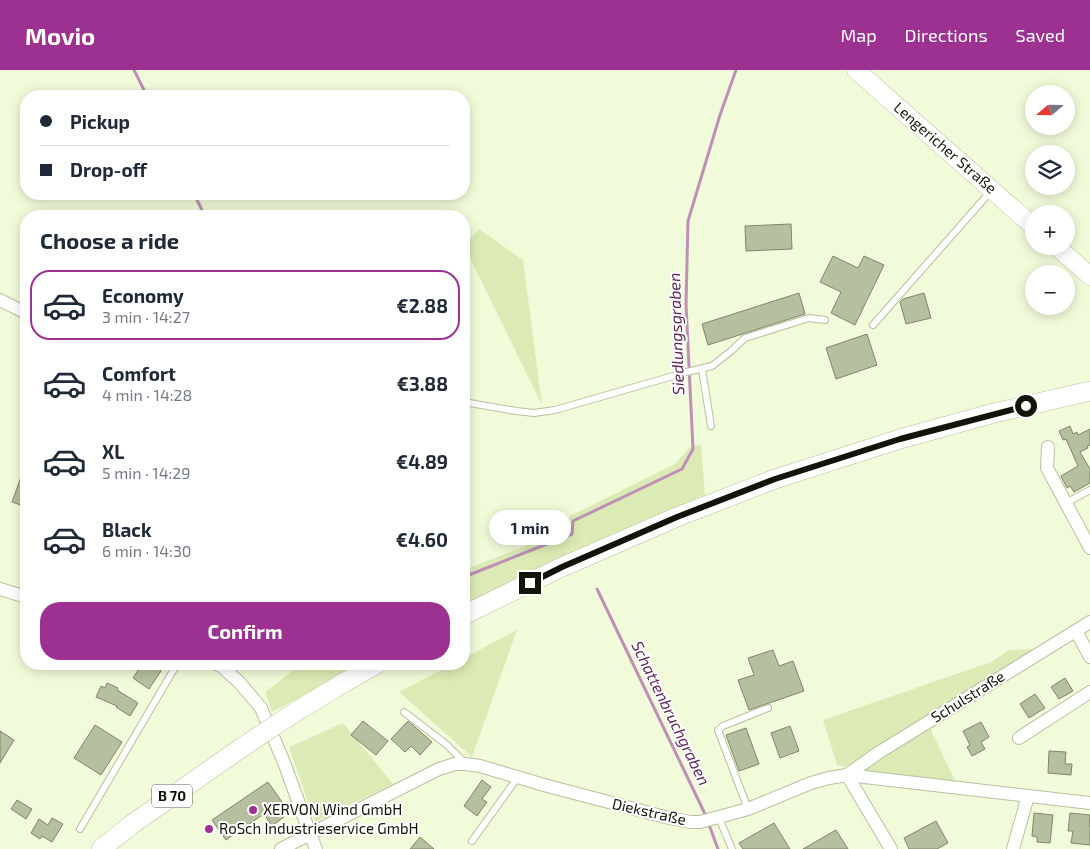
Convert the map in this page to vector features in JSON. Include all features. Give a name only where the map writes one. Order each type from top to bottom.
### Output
[{"type":"main road","name":"Lengericher Straße","points":[[856,70],[1025,219]]},
{"type":"main road","points":[[1066,255],[1090,276]]},
{"type":"main road","points":[[470,612],[562,567],[677,517],[775,479],[900,439],[994,413],[1090,391]]},
{"type":"main road","name":"B 70","points":[[101,849],[131,825],[244,746],[297,711],[366,670]]},
{"type":"street","points":[[0,300],[20,310]]},
{"type":"street","points":[[1048,447],[1047,468],[1090,548]]},
{"type":"street","points":[[0,589],[20,595]]},
{"type":"street","name":"Schulstraße","points":[[847,775],[878,753],[1090,622]]},
{"type":"street","points":[[1076,631],[1090,657]]},
{"type":"street","points":[[226,670],[239,682],[260,708],[285,765],[316,849]]},
{"type":"street","points":[[1019,738],[1090,692]]},
{"type":"street","name":"Diekstraße","points":[[281,849],[439,769],[455,764],[480,766],[554,788],[690,822],[711,820],[748,809],[811,783],[847,775],[1090,803]]},
{"type":"street","points":[[847,775],[891,849]]},
{"type":"street","points":[[1017,849],[1028,796]]},
{"type":"lane","points":[[873,325],[992,190]]},
{"type":"lane","points":[[470,403],[516,412],[534,413],[555,410],[712,366],[745,338],[809,318],[825,320]]},
{"type":"lane","points":[[700,369],[711,426]]},
{"type":"lane","points":[[1066,504],[1090,490]]},
{"type":"lane","points":[[80,829],[173,670]]},
{"type":"lane","points":[[748,809],[718,730],[723,726],[768,708]]},
{"type":"lane","points":[[404,712],[447,745],[465,764]]},
{"type":"lane","points":[[472,841],[518,777]]},
{"type":"lane","points":[[711,820],[732,849]]},
{"type":"green space","points":[[479,229],[523,260],[542,405],[470,258],[470,239]]},
{"type":"green space","points":[[701,444],[705,495],[592,546],[470,610],[470,568],[564,531],[570,516],[675,464],[689,448]]},
{"type":"green space","points":[[517,630],[472,757],[399,692],[441,670],[470,670],[470,655]]},
{"type":"green space","points":[[1042,649],[845,767],[837,765],[823,720],[991,662],[1009,650]]},
{"type":"green space","points":[[294,670],[355,670],[272,712],[265,692]]},
{"type":"green space","points":[[343,723],[393,784],[315,822],[289,747]]},
{"type":"green space","points":[[929,726],[956,783],[856,773]]},
{"type":"building","points":[[791,224],[792,249],[746,251],[745,226]]},
{"type":"building","points":[[833,256],[858,268],[864,256],[884,265],[855,325],[831,313],[841,292],[820,282]]},
{"type":"building","points":[[799,293],[805,314],[708,345],[702,324]]},
{"type":"building","points":[[924,293],[931,318],[906,324],[900,302],[903,299]]},
{"type":"building","points":[[867,334],[877,365],[836,379],[826,348]]},
{"type":"building","points":[[1070,426],[1073,434],[1077,432],[1078,435],[1090,429],[1090,445],[1080,452],[1090,469],[1090,483],[1074,492],[1070,486],[1067,488],[1061,476],[1078,466],[1066,439],[1063,440],[1059,431]]},
{"type":"building","points":[[20,480],[20,505],[12,502]]},
{"type":"building","points":[[773,650],[779,666],[793,661],[804,691],[749,710],[738,680],[754,675],[748,658]]},
{"type":"building","points":[[138,670],[161,671],[149,689],[133,678]]},
{"type":"building","points":[[1065,678],[1073,691],[1059,699],[1051,687]]},
{"type":"building","points":[[107,683],[118,688],[117,690],[138,703],[130,716],[117,706],[96,697],[101,686],[105,688]]},
{"type":"building","points":[[1035,694],[1045,708],[1029,718],[1020,704]]},
{"type":"building","points":[[363,721],[388,741],[376,755],[351,735]]},
{"type":"building","points":[[408,721],[432,742],[420,755],[411,746],[405,752],[391,739]]},
{"type":"building","points":[[981,722],[989,737],[981,742],[985,749],[972,756],[967,747],[970,745],[963,731]]},
{"type":"building","points":[[95,725],[122,742],[101,775],[74,758]]},
{"type":"building","points":[[790,726],[799,751],[780,758],[771,733]]},
{"type":"building","points":[[746,728],[759,764],[739,771],[726,735]]},
{"type":"building","points":[[0,731],[14,740],[0,763]]},
{"type":"building","points":[[1049,751],[1066,752],[1065,764],[1072,764],[1071,775],[1048,773]]},
{"type":"building","points":[[482,780],[491,787],[482,799],[487,802],[477,816],[464,806]]},
{"type":"building","name":"XERVON Wind GmbH","points":[[268,782],[282,802],[276,806],[284,817],[272,826],[264,814],[226,840],[212,820]]},
{"type":"building","points":[[17,800],[32,809],[26,819],[11,809]]},
{"type":"building","points":[[1034,813],[1053,815],[1050,843],[1037,842],[1037,837],[1032,836]]},
{"type":"building","points":[[1070,813],[1090,815],[1090,845],[1071,843],[1073,831],[1068,831]]},
{"type":"building","points":[[52,818],[63,824],[52,842],[42,836],[40,839],[31,833],[39,819],[48,825]]},
{"type":"building","points":[[936,821],[948,843],[937,849],[909,849],[904,838]]},
{"type":"building","points":[[774,823],[790,849],[743,849],[739,843]]},
{"type":"building","points":[[836,830],[848,849],[803,849]]},
{"type":"building","points":[[420,837],[434,849],[410,849]]},
{"type":"waterway","name":"Schattenbruchgraben","points":[[134,70],[144,90]]},
{"type":"waterway","name":"Siedlungsgraben","points":[[470,575],[572,534],[573,521],[682,469],[693,449],[686,304],[688,221],[720,115],[736,70]]},
{"type":"waterway","name":"Schattenbruchgraben","points":[[197,200],[202,210]]},
{"type":"waterway","name":"Schattenbruchgraben","points":[[597,589],[706,816]]},
{"type":"waterway","name":"Schattenbruchgraben","points":[[708,822],[718,849]]},
{"type":"place","name":"XERVON Wind GmbH","points":[[253,810]]},
{"type":"place","name":"RoSch Industrieservice GmbH","points":[[209,829]]},
{"type":"route","points":[[530,583],[677,517],[775,479],[900,439],[1026,406]]}]
